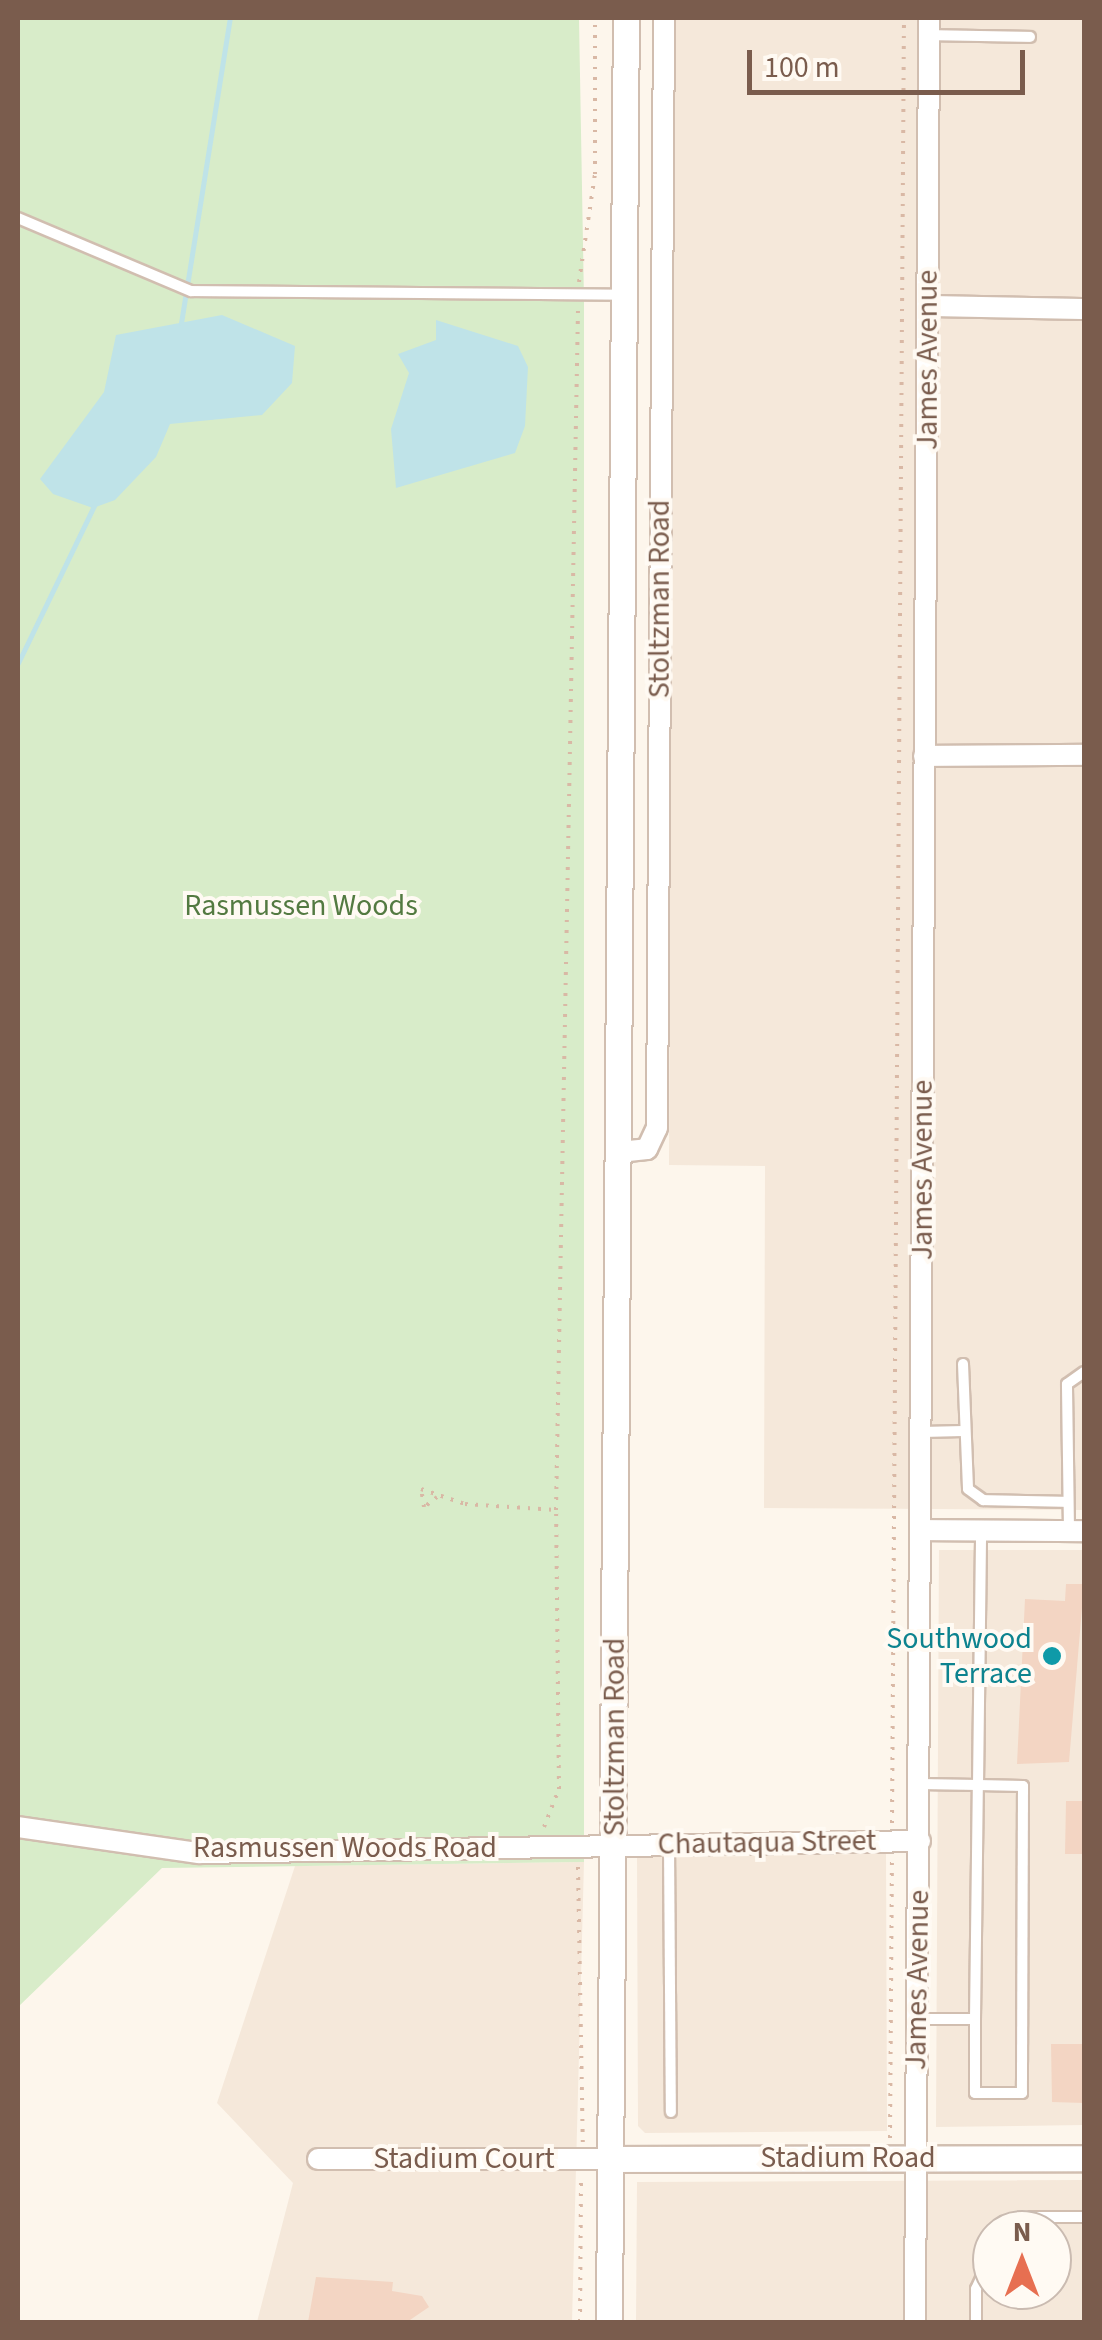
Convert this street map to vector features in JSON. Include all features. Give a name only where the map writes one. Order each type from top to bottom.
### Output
[{"type":"street","name":"Stoltzman Road","points":[[608,2322],[615,1845],[626,18]]},
{"type":"street","name":"Stoltzman Road","points":[[619,1152],[647,1149],[657,1128],[664,18]]},
{"type":"street","name":"James Avenue","points":[[915,2322],[903,2158],[918,2019],[930,26]]},
{"type":"street","points":[[929,306],[1084,309]]},
{"type":"street","points":[[924,756],[1084,756]]},
{"type":"street","points":[[922,1530],[1077,1531]]},
{"type":"street","name":"Rasmussen Woods Road","points":[[18,1827],[200,1852],[615,1845]]},
{"type":"street","name":"Chautaqua Street","points":[[615,1845],[920,1841]]},
{"type":"street","name":"Stadium Road","points":[[611,2160],[1084,2158]]},
{"type":"street","name":"Stadium Court","points":[[318,2159],[611,2160]]},
{"type":"lane","points":[[930,26],[1030,38]]},
{"type":"lane","points":[[18,218],[191,291],[627,295]]},
{"type":"lane","points":[[963,1364],[963,1431],[974,1496],[1068,1502]]},
{"type":"lane","points":[[1077,1531],[1068,1502],[1066,1384],[1084,1372]]},
{"type":"lane","points":[[922,1432],[963,1431]]},
{"type":"lane","points":[[920,1784],[978,1784],[1023,1786],[1022,2093],[975,2093],[975,2019],[978,1784],[981,1531]]},
{"type":"lane","points":[[669,1844],[671,2112]]},
{"type":"lane","points":[[918,2019],[975,2019]]},
{"type":"path","points":[[524,1846],[548,1823],[559,1788],[556,1510],[578,295],[595,174],[595,18]]},
{"type":"path","points":[[903,2158],[892,1841],[904,18]]},
{"type":"path","points":[[18,290],[18,358]]},
{"type":"path","points":[[437,1498],[556,1510]]},
{"type":"path","points":[[574,1856],[583,1880],[580,2322]]},
{"type":"shaded area","points":[[673,18],[1084,18],[1084,1510],[764,1508],[765,1166],[669,1165]]},
{"type":"shaded area","points":[[939,1550],[1084,1550],[1084,2125],[936,2127]]},
{"type":"shaded area","points":[[886,1853],[887,2131],[645,2133],[638,2126],[637,1855]]},
{"type":"shaded area","points":[[584,1862],[572,2322],[257,2322],[293,2183],[217,2103],[295,1866]]},
{"type":"shaded area","points":[[1084,2180],[1084,2322],[636,2322],[637,2182]]},
{"type":"green space","name":"Rasmussen Woods","points":[[18,18],[579,18],[584,301],[584,1862],[162,1868],[18,2007]]},
{"type":"water","points":[[222,315],[295,346],[292,383],[262,415],[170,424],[156,457],[115,500],[93,508],[53,494],[40,479],[104,392],[116,335]]},
{"type":"water","points":[[436,320],[518,346],[528,367],[525,426],[515,453],[396,488],[391,429],[409,373],[398,354],[436,340]]},
{"type":"building","name":"Southwood Terrace","points":[[1066,1584],[1084,1584],[1069,1762],[1017,1764],[1025,1599],[1065,1601]]},
{"type":"building","points":[[1066,1801],[1084,1801],[1084,1854],[1065,1854]]},
{"type":"building","points":[[1051,2044],[1084,2044],[1084,2103],[1052,2102]]},
{"type":"building","points":[[316,2277],[393,2282],[392,2291],[422,2296],[429,2307],[407,2322],[308,2322]]},
{"type":"waterway","points":[[181,323],[230,18]]},
{"type":"waterway","points":[[18,663],[95,504]]},
{"type":"place","name":"Southwood Terrace","points":[[1052,1656]]}]
